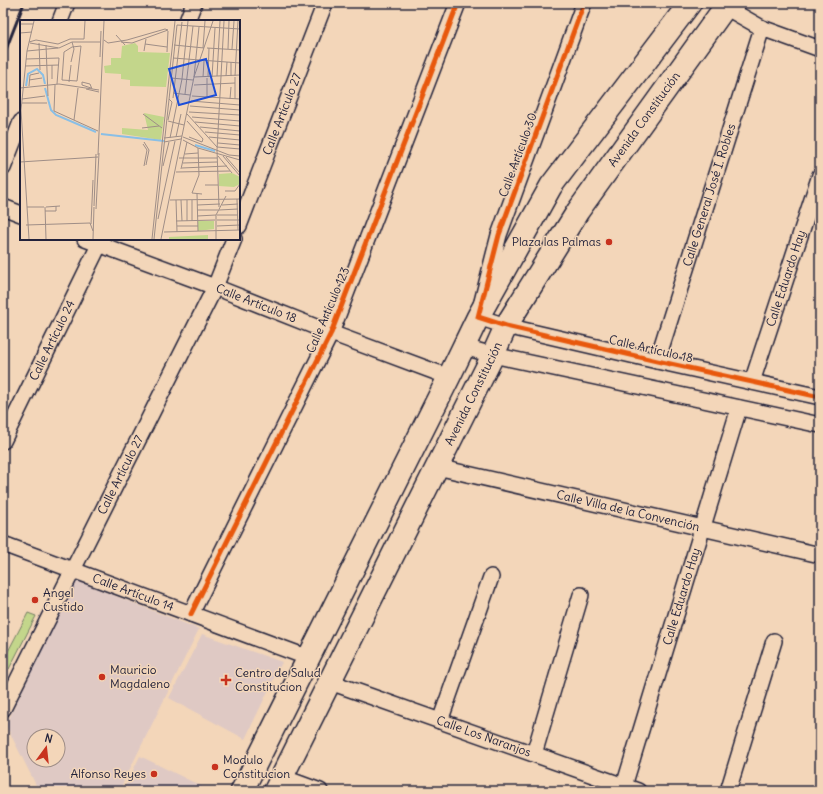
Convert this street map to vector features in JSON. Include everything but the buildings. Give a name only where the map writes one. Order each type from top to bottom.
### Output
[{"type":"main road","points":[[242,791],[464,347],[478,316],[551,186],[690,3]]},
{"type":"main road","name":"Avenida Constitución","points":[[278,784],[493,355],[506,326],[578,211],[723,4]]},
{"type":"street","points":[[60,20],[67,3]]},
{"type":"street","points":[[187,20],[194,3]]},
{"type":"street","name":"Calle Artículo 27","points":[[240,223],[325,3]]},
{"type":"street","name":"Calle Artículo 123","points":[[191,614],[331,333],[458,3]]},
{"type":"street","name":"Calle Artículo 30","points":[[478,316],[499,235],[584,3]]},
{"type":"street","points":[[723,4],[762,28],[820,49]]},
{"type":"street","name":"Calle General José I. Robles","points":[[657,361],[762,28]]},
{"type":"street","points":[[3,168],[20,125]]},
{"type":"street","name":"Calle Eduardo Hay","points":[[752,382],[820,175]]},
{"type":"street","points":[[3,207],[20,214]]},
{"type":"street","name":"Calle Artículo 18","points":[[91,240],[101,242],[331,333],[449,377]]},
{"type":"street","name":"Calle Artículo 27","points":[[3,709],[215,287],[234,240]]},
{"type":"street","name":"Calle Artículo 24","points":[[3,441],[101,242]]},
{"type":"street","name":"Calle Artículo 18","points":[[478,316],[506,326],[820,397]]},
{"type":"street","points":[[464,347],[493,355],[820,425]]},
{"type":"street","name":"Calle Eduardo Hay","points":[[631,789],[702,528],[739,408]]},
{"type":"street","name":"Calle Villa de la Convención","points":[[437,467],[820,555]]},
{"type":"street","name":"Calle Artículo 14","points":[[3,544],[309,658]]},
{"type":"street","points":[[440,721],[491,577]]},
{"type":"street","points":[[534,754],[580,595]]},
{"type":"street","points":[[728,791],[774,641]]},
{"type":"street","name":"Calle Los Naranjos","points":[[330,682],[631,789]]},
{"type":"street","points":[[278,784],[320,791]]},
{"type":"shaded area","name":"Mauricio Magdaleno","points":[[75,580],[199,629],[119,791],[39,791],[28,768],[66,768],[66,728],[26,728],[26,765],[6,725]]},
{"type":"shaded area","name":"Centro de Salud Constitucion","points":[[202,634],[282,662],[245,739],[169,698]]},
{"type":"shaded area","name":"Alfonso Reyes","points":[[140,756],[211,791],[123,791]]},
{"type":"green space","points":[[28,613],[36,616],[9,669],[3,666],[3,661]]},
{"type":"railway","points":[[3,57],[24,3]]},
{"type":"cycle path","points":[[191,614],[331,333],[458,3]]},
{"type":"cycle path","points":[[584,3],[499,235],[478,317],[506,326],[820,397]]},
{"type":"place","name":"Plaza las Palmas","points":[[609,242]]},
{"type":"place","name":"Angel Custido","points":[[35,600]]},
{"type":"place","name":"Mauricio Magdaleno","points":[[102,677]]},
{"type":"place","name":"Centro de Salud Constitucion","points":[[226,680]]},
{"type":"place","name":"Modulo Constitucion","points":[[215,767]]},
{"type":"place","name":"Alfonso Reyes","points":[[154,774]]}]
